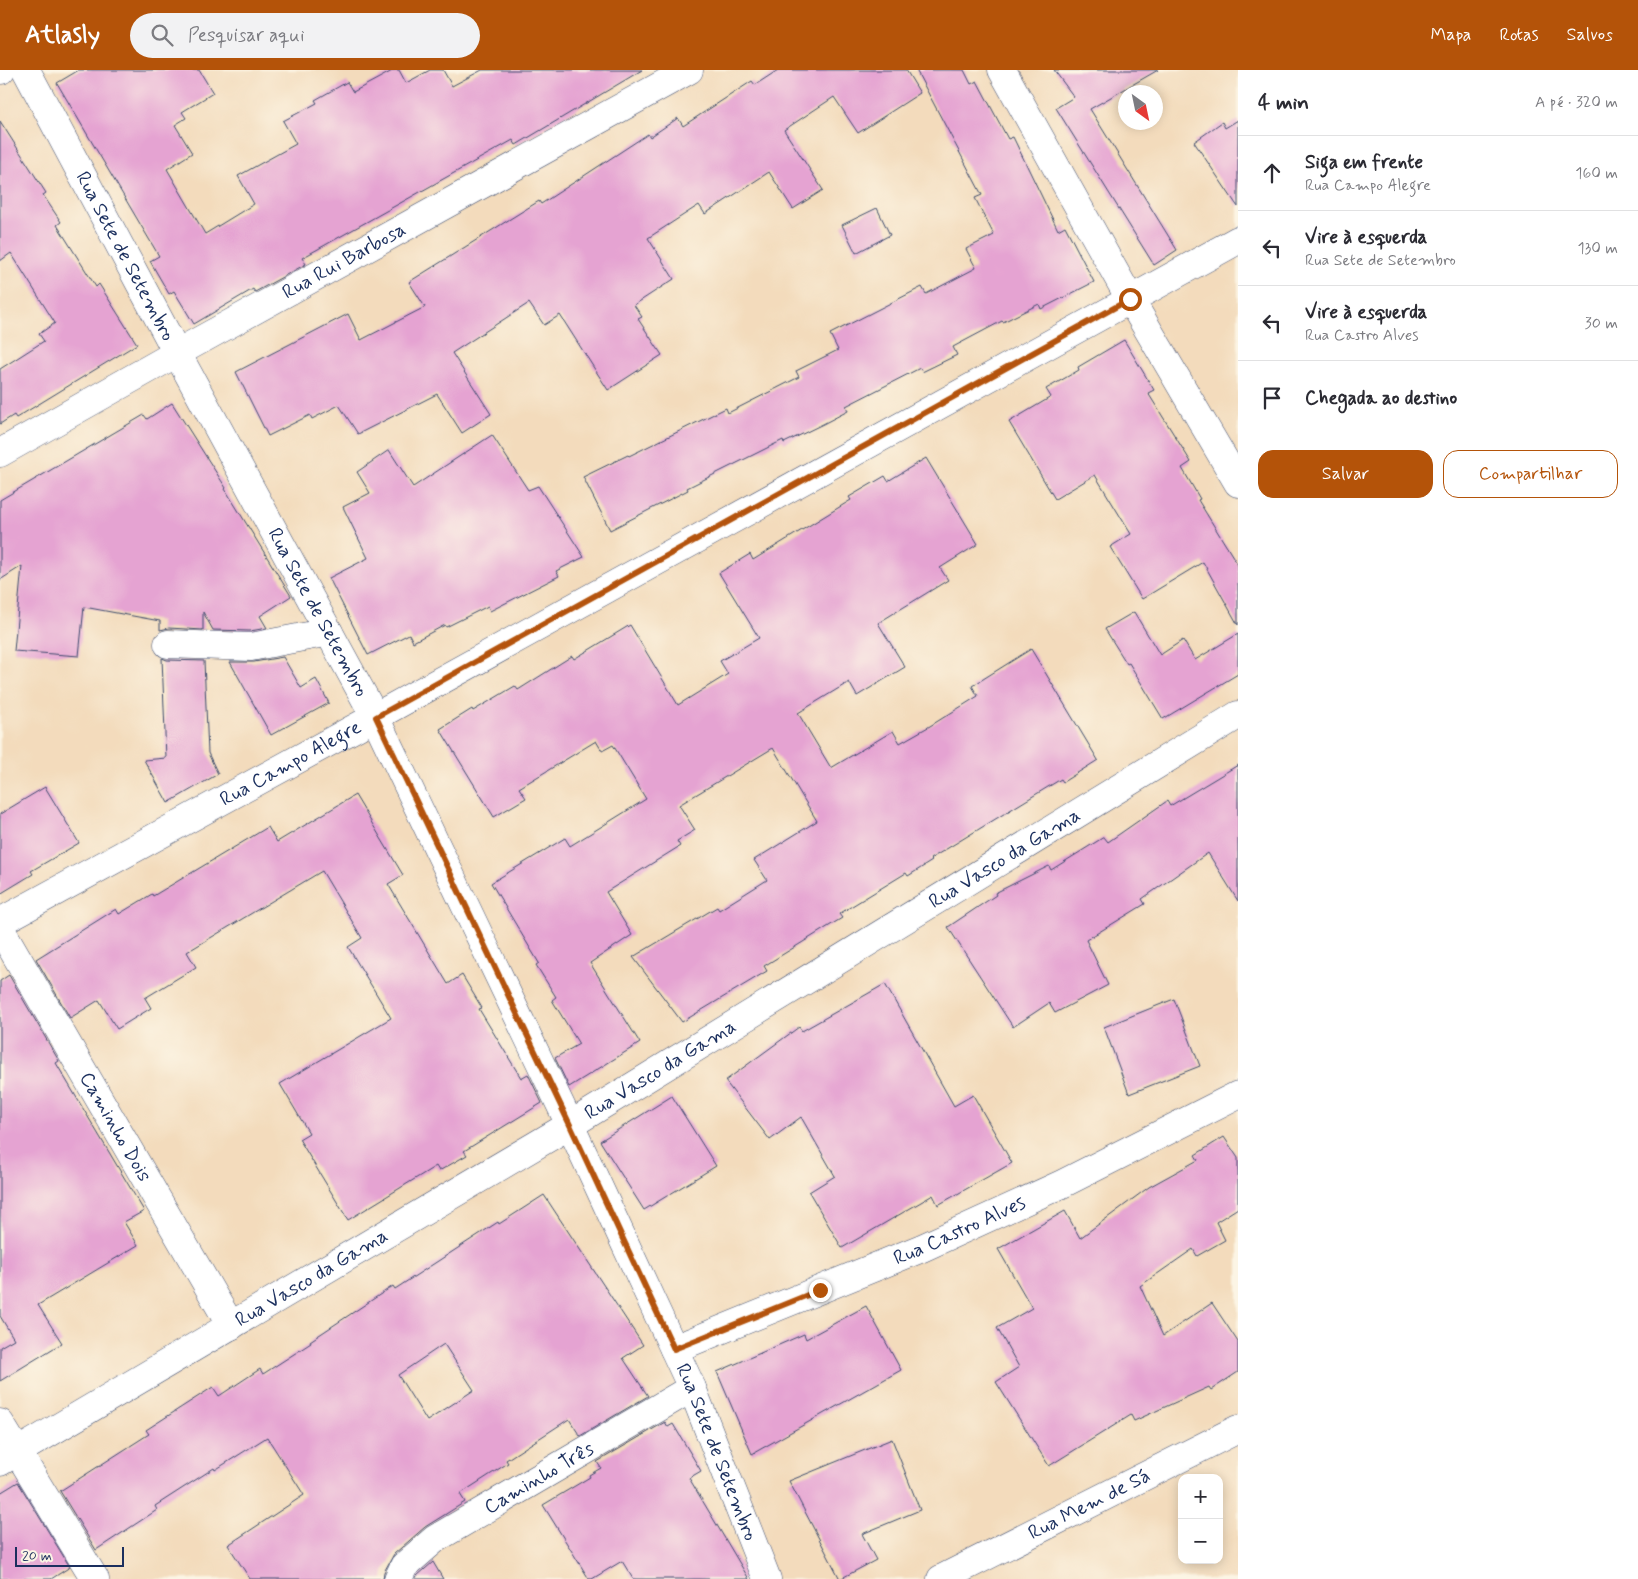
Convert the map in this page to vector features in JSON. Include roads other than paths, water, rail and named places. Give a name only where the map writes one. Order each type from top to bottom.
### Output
[{"type":"street","name":"Rua Sete de Setembro","points":[[26,70],[177,353],[376,717],[570,1125],[692,1388],[767,1579]]},
{"type":"street","name":"Rua Rui Barbosa","points":[[0,452],[689,70]]},
{"type":"street","points":[[1002,70],[1130,299],[1238,483]]},
{"type":"street","name":"Rua Campo Alegre","points":[[0,922],[376,717],[1238,240]]},
{"type":"street","points":[[168,644],[251,648],[329,632]]},
{"type":"street","name":"Rua Vasco da Gama","points":[[9,1458],[570,1125],[1238,715]]},
{"type":"street","name":"Caminho Dois","points":[[0,928],[231,1326]]},
{"type":"street","name":"Rua Castro Alves","points":[[674,1349],[922,1248],[1062,1184],[1238,1095]]},
{"type":"street","name":"Caminho Três","points":[[398,1579],[404,1566],[434,1539],[692,1388]]},
{"type":"street","points":[[0,1423],[9,1458],[95,1579]]},
{"type":"street","name":"Rua Mem de Sá","points":[[940,1579],[1238,1429]]}]
